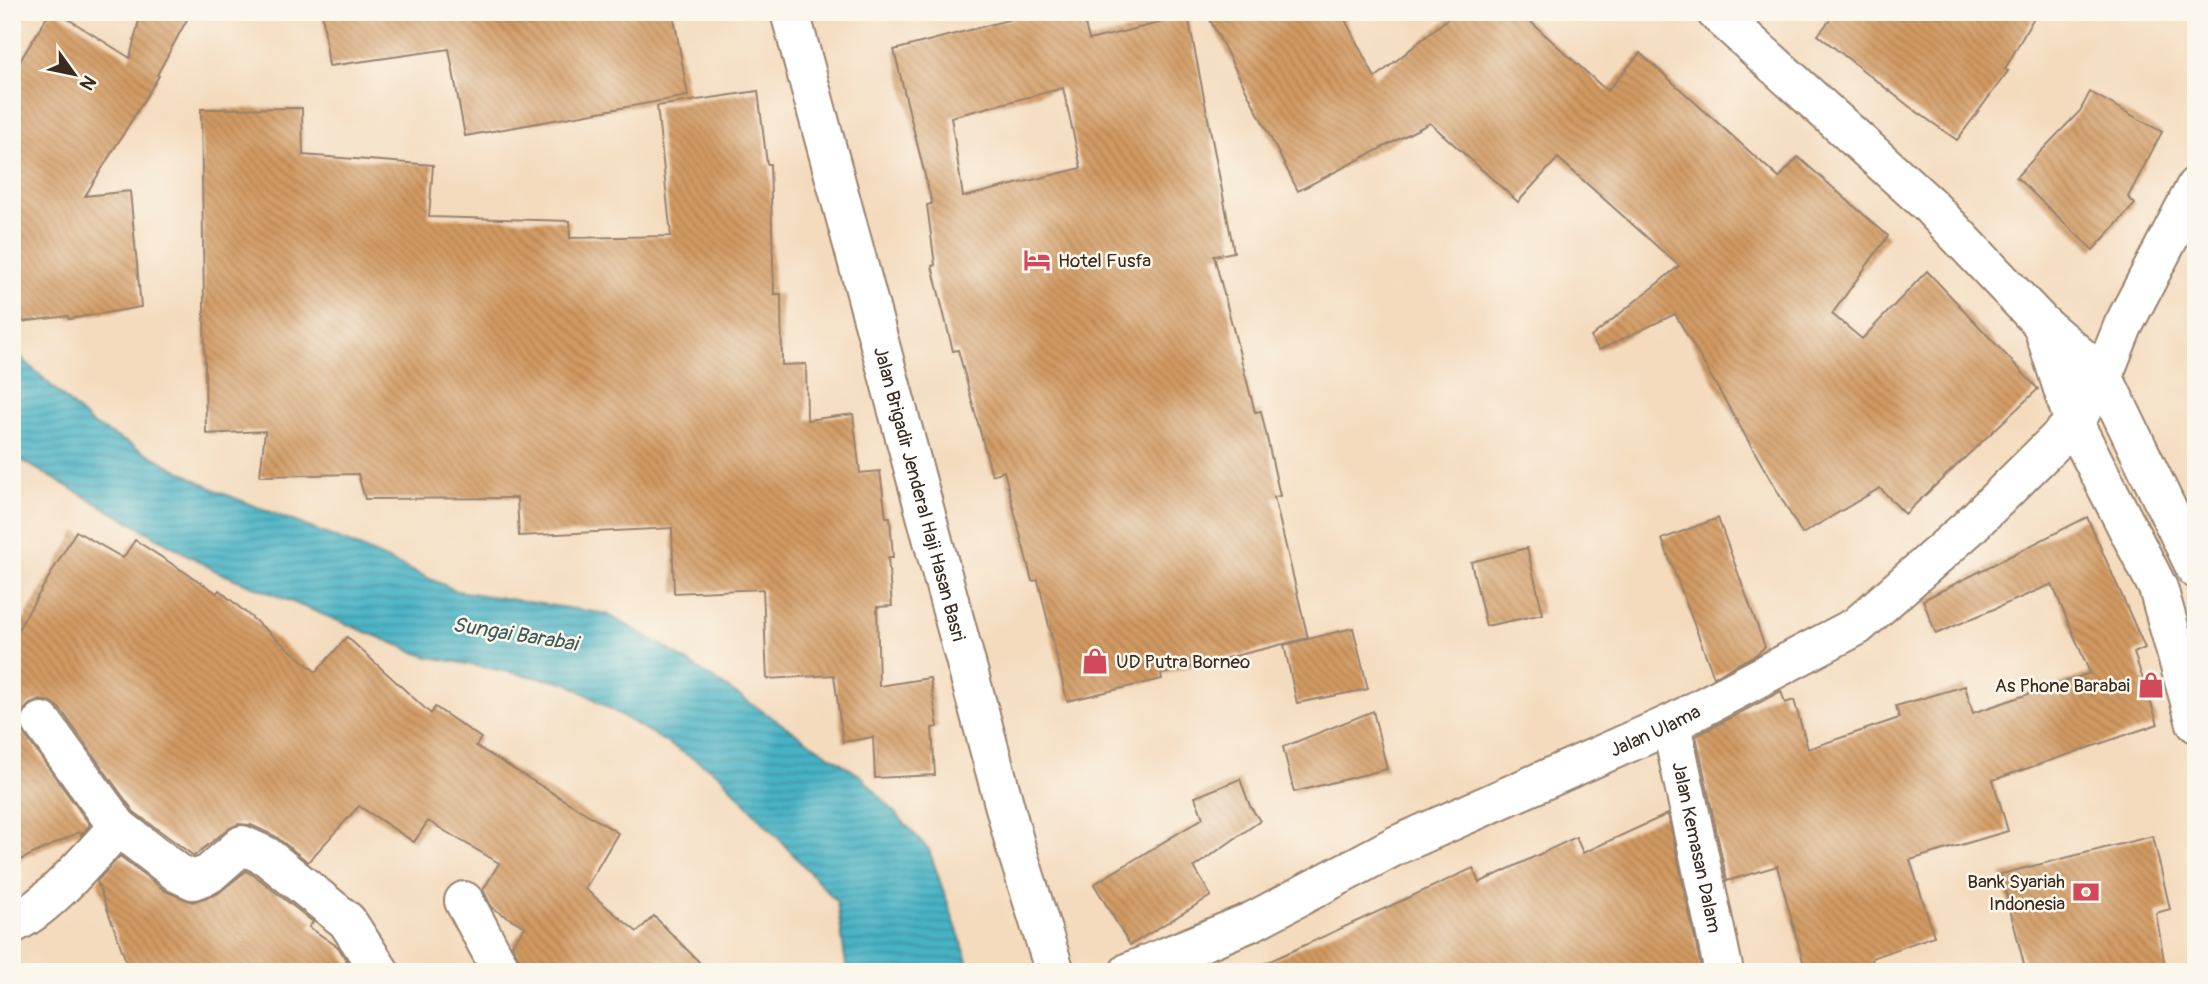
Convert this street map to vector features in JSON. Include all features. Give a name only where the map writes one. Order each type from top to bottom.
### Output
[{"type":"street","name":"Jalan Brigadir Jenderal Haji Hasan Basri","points":[[790,12],[1016,848],[1055,972]]},
{"type":"street","points":[[1716,12],[1929,205],[2042,324],[2103,376],[2196,569]]},
{"type":"street","name":"Jalan Ulama","points":[[1129,972],[1253,921],[1395,846],[1671,724],[1857,626],[1968,529],[2074,423],[2103,376],[2123,326],[2196,186]]},
{"type":"street","points":[[2042,324],[2074,423],[2158,589],[2196,723]]},
{"type":"street","points":[[2158,589],[2196,589]]},
{"type":"street","points":[[42,722],[118,827],[178,873],[193,880],[209,874],[242,845],[266,856],[347,921],[380,972]]},
{"type":"street","name":"Jalan Kemasan Dalam","points":[[1671,724],[1724,972]]},
{"type":"street","points":[[12,924],[25,918],[64,884],[118,827]]},
{"type":"street","points":[[464,901],[502,972]]},
{"type":"water","name":"Sungai Barabai","points":[[12,349],[92,424],[217,491],[359,547],[457,591],[607,614],[665,647],[861,776],[929,850],[972,972],[847,972],[837,902],[719,774],[567,683],[425,656],[218,572],[12,455]]},
{"type":"building","points":[[50,12],[57,12],[130,58],[141,12],[191,12],[157,75],[159,76],[85,196],[130,191],[141,307],[69,319],[68,316],[12,323],[12,74]]},
{"type":"building","points":[[322,12],[673,12],[688,96],[465,136],[449,49],[329,66]]},
{"type":"building","points":[[1038,12],[1082,12],[1089,40],[1188,16],[1234,252],[1214,256],[1255,412],[1261,411],[1280,496],[1274,497],[1308,638],[1161,674],[1162,679],[1067,701],[1038,580],[1032,581],[1004,471],[992,475],[958,350],[953,351],[932,266],[935,265],[927,205],[932,204],[894,50]],"holes":[[[1063,88],[1081,168],[963,197],[951,117]]]},
{"type":"building","points":[[1206,12],[1341,12],[1375,78],[1456,12],[1520,12],[1607,91],[1640,53],[1779,178],[1798,157],[1888,236],[1832,314],[1862,339],[1927,271],[2038,389],[1905,514],[1880,488],[1802,534],[1675,314],[1599,350],[1591,337],[1679,266],[1558,158],[1518,202],[1430,123],[1298,191]]},
{"type":"building","points":[[1836,12],[2037,12],[2005,69],[2008,71],[1957,140],[1818,35]]},
{"type":"building","points":[[758,91],[767,164],[770,164],[774,294],[781,294],[782,365],[806,364],[807,420],[853,414],[860,473],[880,471],[886,517],[890,517],[893,558],[888,558],[892,606],[877,607],[879,686],[930,678],[938,727],[932,728],[935,775],[875,778],[873,737],[843,742],[834,675],[767,679],[763,589],[674,593],[672,528],[519,536],[517,498],[365,499],[358,474],[260,476],[265,431],[206,434],[201,109],[302,108],[303,155],[433,165],[429,217],[570,221],[570,238],[671,236],[657,106]]},
{"type":"building","points":[[2090,92],[2162,132],[2128,197],[2135,204],[2093,250],[2016,177],[2080,111]]},
{"type":"building","points":[[2087,517],[2145,648],[2134,653],[2158,724],[1993,780],[2008,831],[1910,860],[1934,936],[1872,958],[1874,972],[1806,972],[1777,866],[1727,881],[1696,736],[1781,691],[1785,703],[1794,700],[1808,749],[1899,718],[1896,706],[1965,686],[1973,713],[2090,673],[2052,584],[1936,634],[1923,600]]},
{"type":"building","points":[[1718,518],[1765,647],[1714,677],[1662,539]]},
{"type":"building","points":[[76,531],[123,558],[135,540],[217,593],[219,590],[316,672],[347,637],[431,714],[435,707],[481,738],[476,746],[618,833],[585,889],[637,932],[654,916],[709,972],[529,972],[523,967],[512,944],[525,927],[492,908],[483,890],[499,863],[428,821],[414,842],[359,806],[308,862],[275,836],[251,825],[238,824],[194,856],[134,812],[60,709],[52,702],[40,700],[30,704],[22,712],[20,724],[24,734],[90,825],[81,835],[79,832],[12,864],[13,638]]},
{"type":"building","points":[[1527,548],[1543,614],[1486,626],[1471,562]]},
{"type":"building","points":[[1353,628],[1368,689],[1297,703],[1284,645]]},
{"type":"building","points":[[1373,711],[1387,769],[1294,792],[1283,747]]},
{"type":"building","points":[[1240,779],[1250,806],[1260,821],[1194,867],[1211,896],[1130,945],[1094,884],[1203,818],[1195,797]]},
{"type":"building","points":[[1668,814],[1702,972],[1246,972],[1473,868],[1479,883],[1576,837],[1583,853]]},
{"type":"building","name":"Bank Syariah Indonesia","points":[[2153,836],[2170,909],[2156,913],[2166,972],[2026,972],[2001,874]]},
{"type":"building","points":[[120,856],[165,891],[192,902],[217,894],[246,871],[313,922],[309,927],[338,947],[354,972],[130,972],[97,881]]},
{"type":"place","name":"Hotel Fusfa","points":[[1037,260]]},
{"type":"place","name":"UD Putra Borneo","points":[[1095,661]]},
{"type":"place","name":"As Phone Barabai","points":[[2151,685]]},
{"type":"place","name":"Bank Syariah Indonesia","points":[[2086,892]]}]
